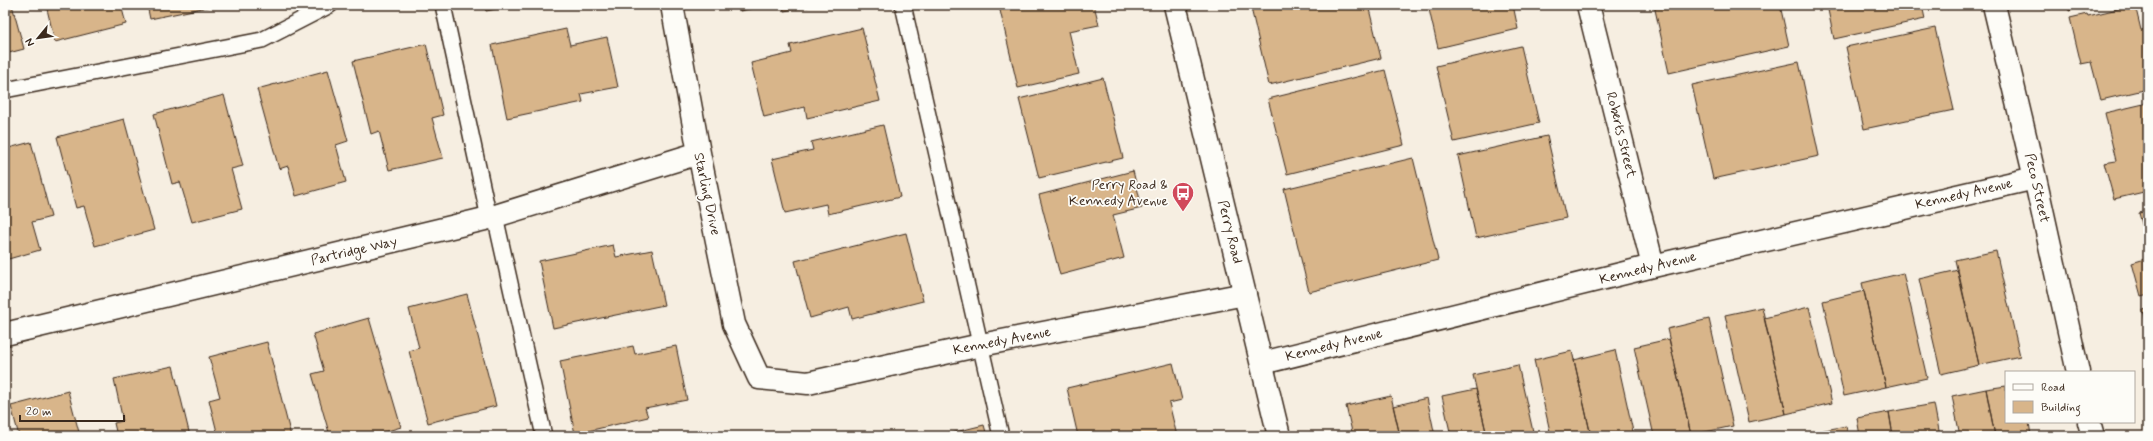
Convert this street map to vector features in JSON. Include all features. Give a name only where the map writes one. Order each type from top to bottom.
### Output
[{"type":"street","name":"Starling Drive","points":[[672,5],[699,153],[734,324],[759,378]]},
{"type":"street","name":"Perry Road","points":[[1175,5],[1279,436]]},
{"type":"street","name":"Roberts Street","points":[[1588,5],[1653,266]]},
{"type":"street","name":"Peco Street","points":[[1994,5],[2035,178],[2078,371]]},
{"type":"street","name":"Partridge Way","points":[[5,334],[492,217],[699,153]]},
{"type":"street","name":"Kennedy Avenue","points":[[1262,363],[1653,266],[2035,178]]},
{"type":"street","name":"Kennedy Avenue","points":[[759,378],[808,383],[981,344],[1245,294]]},
{"type":"street","points":[[2089,423],[2092,436]]},
{"type":"lane","points":[[5,90],[262,40],[330,5]]},
{"type":"lane","points":[[443,5],[544,436]]},
{"type":"lane","points":[[903,5],[1001,436]]},
{"type":"building","points":[[5,5],[12,5],[24,49],[5,54]]},
{"type":"building","points":[[46,5],[121,5],[126,24],[55,42]]},
{"type":"building","points":[[147,5],[217,5],[150,19]]},
{"type":"building","points":[[484,5],[517,5],[486,11]]},
{"type":"building","points":[[739,5],[768,5],[740,11]]},
{"type":"building","points":[[783,5],[818,5],[784,11]]},
{"type":"building","points":[[1094,5],[1099,25],[1069,31],[1079,74],[1018,88],[999,6]]},
{"type":"building","points":[[1261,5],[1368,5],[1381,58],[1269,85],[1251,8]]},
{"type":"building","points":[[1428,5],[1513,5],[1518,29],[1438,48]]},
{"type":"building","points":[[1654,5],[1780,5],[1789,46],[1669,73]]},
{"type":"building","points":[[1827,5],[1922,5],[1925,19],[1834,39]]},
{"type":"building","points":[[2068,5],[2088,5],[2069,11]]},
{"type":"building","points":[[2135,5],[2141,30],[2148,29],[2148,89],[2101,100],[2091,62],[2081,64],[2070,18],[2087,14],[2088,16]]},
{"type":"building","points":[[862,28],[880,101],[807,118],[805,107],[764,117],[751,63],[792,53],[790,45]]},
{"type":"building","points":[[1935,28],[1954,110],[1864,129],[1846,47]]},
{"type":"building","points":[[566,29],[570,45],[607,37],[618,87],[581,94],[583,102],[507,118],[492,45]]},
{"type":"building","points":[[426,44],[443,115],[432,118],[443,158],[389,170],[379,131],[371,134],[353,61]]},
{"type":"building","points":[[1521,46],[1539,123],[1454,142],[1436,66]]},
{"type":"building","points":[[1799,62],[1819,156],[1713,179],[1692,85]]},
{"type":"building","points":[[328,70],[348,141],[336,145],[346,182],[296,196],[288,166],[279,169],[257,89]]},
{"type":"building","points":[[1385,70],[1404,145],[1287,174],[1268,99]]},
{"type":"building","points":[[1103,78],[1123,158],[1039,178],[1019,99]]},
{"type":"building","points":[[224,95],[243,166],[231,169],[242,209],[192,222],[180,182],[172,184],[154,114]]},
{"type":"building","points":[[2148,103],[2148,191],[2114,199],[2104,163],[2116,161],[2105,113]]},
{"type":"building","points":[[124,119],[154,230],[95,246],[84,206],[76,208],[57,137]]},
{"type":"building","points":[[883,125],[900,197],[828,214],[826,204],[785,213],[772,159],[813,150],[811,142]]},
{"type":"building","points":[[1547,136],[1566,218],[1476,238],[1458,156]]},
{"type":"building","points":[[31,142],[51,217],[32,222],[40,250],[5,260],[5,149]]},
{"type":"building","points":[[1413,158],[1438,260],[1309,292],[1284,189]]},
{"type":"building","points":[[1133,171],[1142,208],[1113,215],[1124,258],[1060,275],[1039,195]]},
{"type":"building","points":[[2148,211],[2148,246],[2139,213]]},
{"type":"building","points":[[906,233],[923,301],[852,319],[849,307],[810,318],[795,261]]},
{"type":"building","points":[[613,245],[616,257],[652,250],[664,305],[553,328],[539,261]]},
{"type":"building","points":[[1996,251],[2020,356],[1979,365],[1955,260]]},
{"type":"building","points":[[2148,258],[2148,294],[2141,296],[2132,263]]},
{"type":"building","points":[[1958,270],[1979,365],[1941,374],[1919,279]]},
{"type":"building","points":[[1903,273],[1927,378],[1886,387],[1862,283]]},
{"type":"building","points":[[1864,291],[1886,387],[1844,396],[1823,301]]},
{"type":"building","points":[[467,294],[496,406],[428,423],[409,351],[419,348],[409,309]]},
{"type":"building","points":[[1762,307],[1786,414],[1749,422],[1725,315]]},
{"type":"building","points":[[1809,307],[1832,403],[1786,414],[1764,318]]},
{"type":"building","points":[[2148,309],[2148,329],[2143,310]]},
{"type":"building","points":[[369,318],[401,427],[371,436],[330,436],[312,374],[324,371],[313,334]]},
{"type":"building","points":[[1709,319],[1733,426],[1691,435],[1667,329]]},
{"type":"building","points":[[1669,339],[1691,435],[1688,436],[1654,436],[1634,347]]},
{"type":"building","points":[[267,342],[291,436],[218,436],[209,400],[220,397],[209,357]]},
{"type":"building","points":[[633,346],[635,354],[676,346],[687,400],[645,408],[648,417],[575,434],[560,361]]},
{"type":"building","points":[[1615,350],[1634,436],[1591,436],[1574,360]]},
{"type":"building","points":[[1572,351],[1591,436],[1551,436],[1534,360]]},
{"type":"building","points":[[1173,363],[1182,400],[1169,403],[1177,436],[1078,436],[1067,388]]},
{"type":"building","points":[[1518,365],[1534,436],[1487,436],[1473,375]]},
{"type":"building","points":[[173,366],[190,436],[117,436],[114,423],[123,421],[114,379]]},
{"type":"building","points":[[2005,386],[2005,423],[2029,423],[2031,436],[1995,436],[1986,389]]},
{"type":"building","points":[[1476,389],[1487,436],[1451,436],[1442,396]]},
{"type":"building","points":[[1986,389],[1995,436],[1960,436],[1952,396]]},
{"type":"building","points":[[68,391],[80,436],[19,436],[11,406]]},
{"type":"building","points":[[1391,396],[1400,436],[1353,436],[1346,406]]},
{"type":"building","points":[[1427,398],[1435,436],[1400,436],[1393,406]]},
{"type":"building","points":[[1934,404],[1940,436],[1893,436],[1889,412]]},
{"type":"building","points":[[1889,412],[1893,436],[1860,436],[1857,418]]},
{"type":"building","points":[[984,425],[987,436],[939,436]]},
{"type":"building","points":[[1846,426],[1848,436],[1804,436],[1804,434]]},
{"type":"place","name":"Perry Road & Kennedy Avenue","points":[[1183,212]]}]
